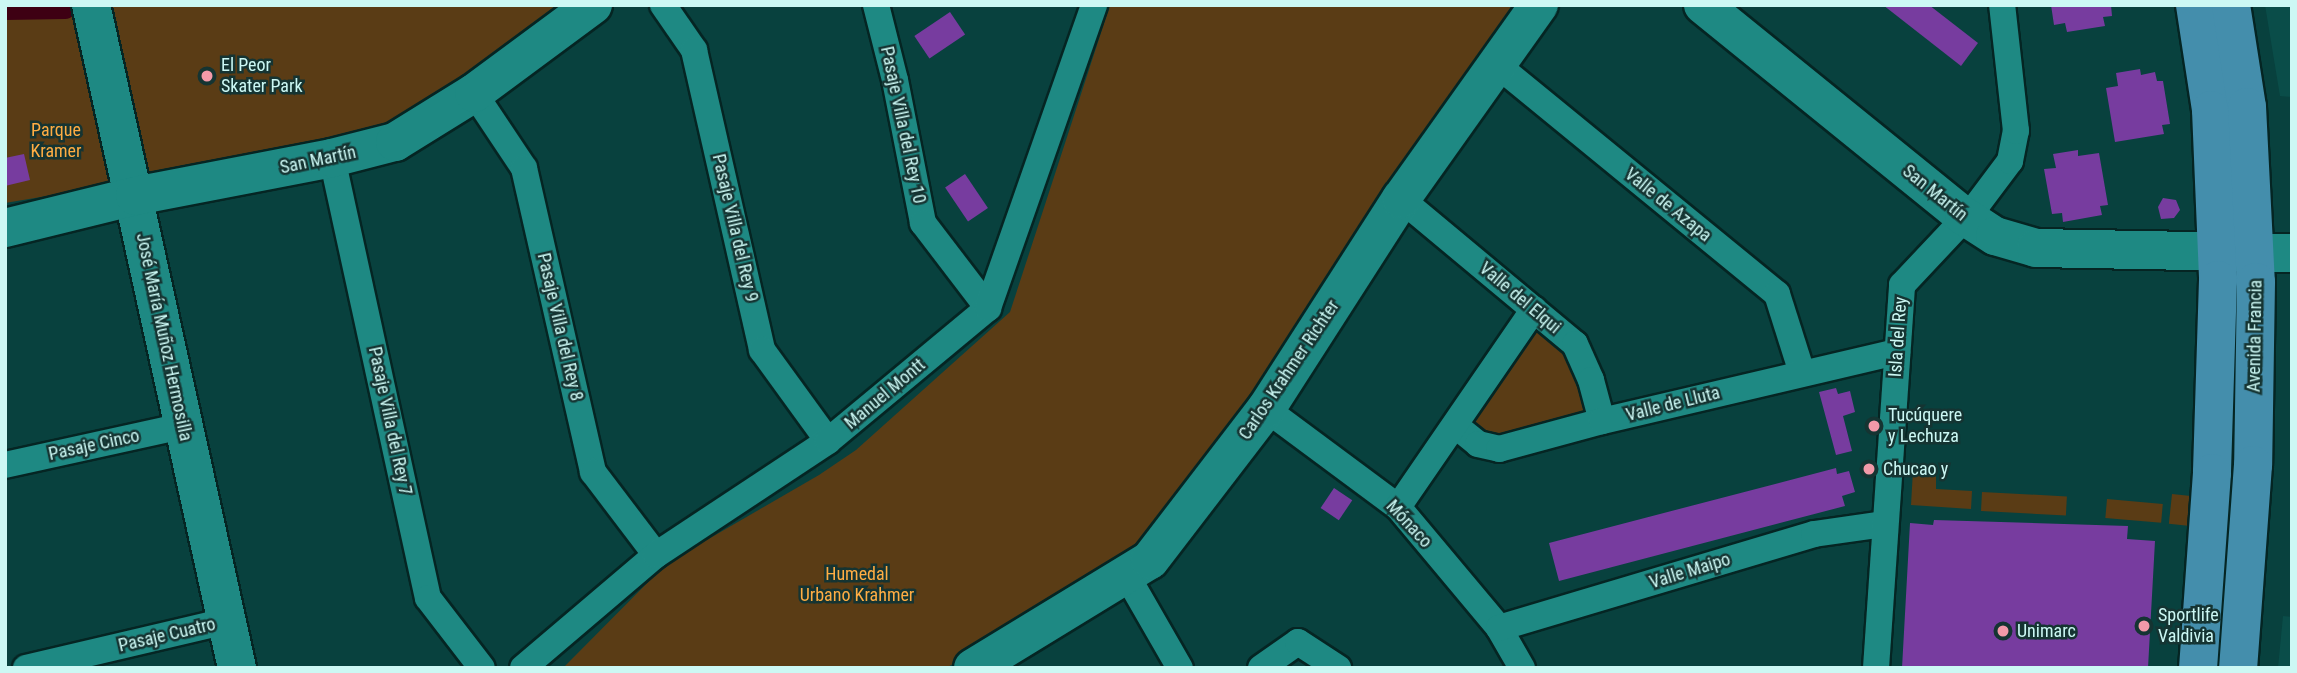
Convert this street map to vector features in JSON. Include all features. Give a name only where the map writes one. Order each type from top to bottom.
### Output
[{"type":"main road","points":[[2194,5],[2211,110],[2218,250],[2212,473],[2198,668]]},
{"type":"main road","name":"Avenida Francia","points":[[2231,5],[2274,252],[2253,465],[2238,668]]},
{"type":"street","name":"José María Muñoz Hermosilla","points":[[91,5],[237,668]]},
{"type":"street","name":"San Martín","points":[[5,228],[135,196],[332,158],[395,142],[474,93],[593,5]]},
{"type":"street","name":"Pasaje Villa del Rey 9","points":[[663,5],[694,50],[762,350],[828,442]]},
{"type":"street","name":"Pasaje Villa del Rey 10","points":[[876,5],[895,80],[923,223],[988,309]]},
{"type":"street","points":[[988,309],[1094,5]]},
{"type":"street","name":"Carlos Krahmer Richter","points":[[982,666],[1150,560],[1266,409],[1401,199],[1539,5]]},
{"type":"street","name":"San Martín","points":[[1703,5],[1965,216],[1995,236],[2036,248],[2274,252]]},
{"type":"street","name":"Isla del Rey","points":[[1876,668],[1883,524],[1902,285],[1965,216],[2010,161],[2016,131],[2002,5]]},
{"type":"street","name":"Valle de Azapa","points":[[1496,64],[1777,294],[1802,373]]},
{"type":"street","name":"Pasaje Villa del Rey 8","points":[[474,93],[524,168],[593,472],[656,555]]},
{"type":"street","name":"Pasaje Villa del Rey 7","points":[[332,158],[428,598],[482,668]]},
{"type":"street","name":"Valle del Elqui","points":[[1401,199],[1574,344],[1591,380],[1602,421]]},
{"type":"street","name":"Manuel Montt","points":[[523,668],[656,555],[828,442],[988,309]]},
{"type":"street","points":[[1398,507],[1534,309]]},
{"type":"street","name":"Valle de Lluta","points":[[1456,426],[1478,444],[1499,449],[1602,421],[1897,352]]},
{"type":"street","name":"Mónaco","points":[[1266,409],[1398,507],[1499,628],[1522,668]]},
{"type":"street","name":"Pasaje Cinco","points":[[5,465],[182,426]]},
{"type":"street","name":"Valle Maipo","points":[[1499,628],[1814,534],[1883,524]]},
{"type":"street","points":[[1127,576],[1180,668]]},
{"type":"street","name":"Pasaje Cuatro","points":[[26,668],[227,621]]},
{"type":"street","points":[[1261,668],[1298,642],[1338,668]]},
{"type":"shaded area","points":[[2265,5],[2292,5],[2292,97],[2280,96]]},
{"type":"shaded area","points":[[2283,616],[2292,617],[2292,668],[2278,668]]},
{"type":"green space","name":"Parque Kramer","points":[[5,5],[576,5],[402,125],[59,197],[53,195],[5,203]]},
{"type":"green space","name":"Humedal Urbano Krahmer","points":[[1110,5],[1527,5],[1140,555],[946,668],[563,668],[667,563],[819,475],[856,450],[1010,312]]},
{"type":"green space","points":[[1542,326],[1572,350],[1591,402],[1584,420],[1497,443],[1473,431],[1471,415],[1529,329]]},
{"type":"green space","points":[[1913,470],[1936,472],[1936,489],[1972,491],[1971,509],[1911,505]]},
{"type":"green space","points":[[1982,492],[2067,496],[2066,515],[1981,511]]},
{"type":"green space","points":[[2172,494],[2191,496],[2188,526],[2169,524]]},
{"type":"green space","points":[[2107,499],[2163,504],[2161,523],[2105,518]]},
{"type":"building","points":[[1883,5],[1929,5],[1978,43],[1961,66]]},
{"type":"building","points":[[2051,5],[2111,5],[2112,16],[2103,17],[2105,26],[2067,32],[2065,23],[2054,25]]},
{"type":"building","points":[[950,12],[965,34],[929,58],[914,36]]},
{"type":"building","points":[[2140,69],[2141,75],[2155,72],[2157,81],[2163,81],[2170,124],[2162,125],[2164,134],[2115,142],[2106,88],[2118,86],[2116,73]]},
{"type":"building","points":[[2078,150],[2078,156],[2099,153],[2108,205],[2100,206],[2102,215],[2063,222],[2062,213],[2052,214],[2044,169],[2056,168],[2053,154]]},
{"type":"building","points":[[24,154],[30,180],[5,186],[5,158]]},
{"type":"building","points":[[965,174],[988,208],[968,221],[945,187]]},
{"type":"building","points":[[2163,198],[2176,200],[2180,210],[2174,218],[2161,219],[2158,207]]},
{"type":"building","points":[[1836,388],[1838,394],[1850,391],[1855,412],[1843,416],[1852,451],[1836,455],[1819,392]]},
{"type":"building","points":[[1836,468],[1837,474],[1849,471],[1855,492],[1842,496],[1845,506],[1559,581],[1549,543]]},
{"type":"building","points":[[1334,488],[1352,500],[1339,520],[1321,508]]},
{"type":"building","points":[[1934,520],[2128,526],[2127,539],[2155,541],[2148,668],[1902,668],[1910,523],[1933,525]]},
{"type":"waterway","points":[[5,8],[65,7]]},
{"type":"place","name":"El Peor Skater Park","points":[[207,76]]},
{"type":"place","name":"Tucúquere y Lechuza","points":[[1874,426]]},
{"type":"place","name":"Chucao y","points":[[1869,469]]},
{"type":"place","name":"Sportlife Valdivia","points":[[2144,626]]},
{"type":"place","name":"Unimarc","points":[[2003,631]]}]
